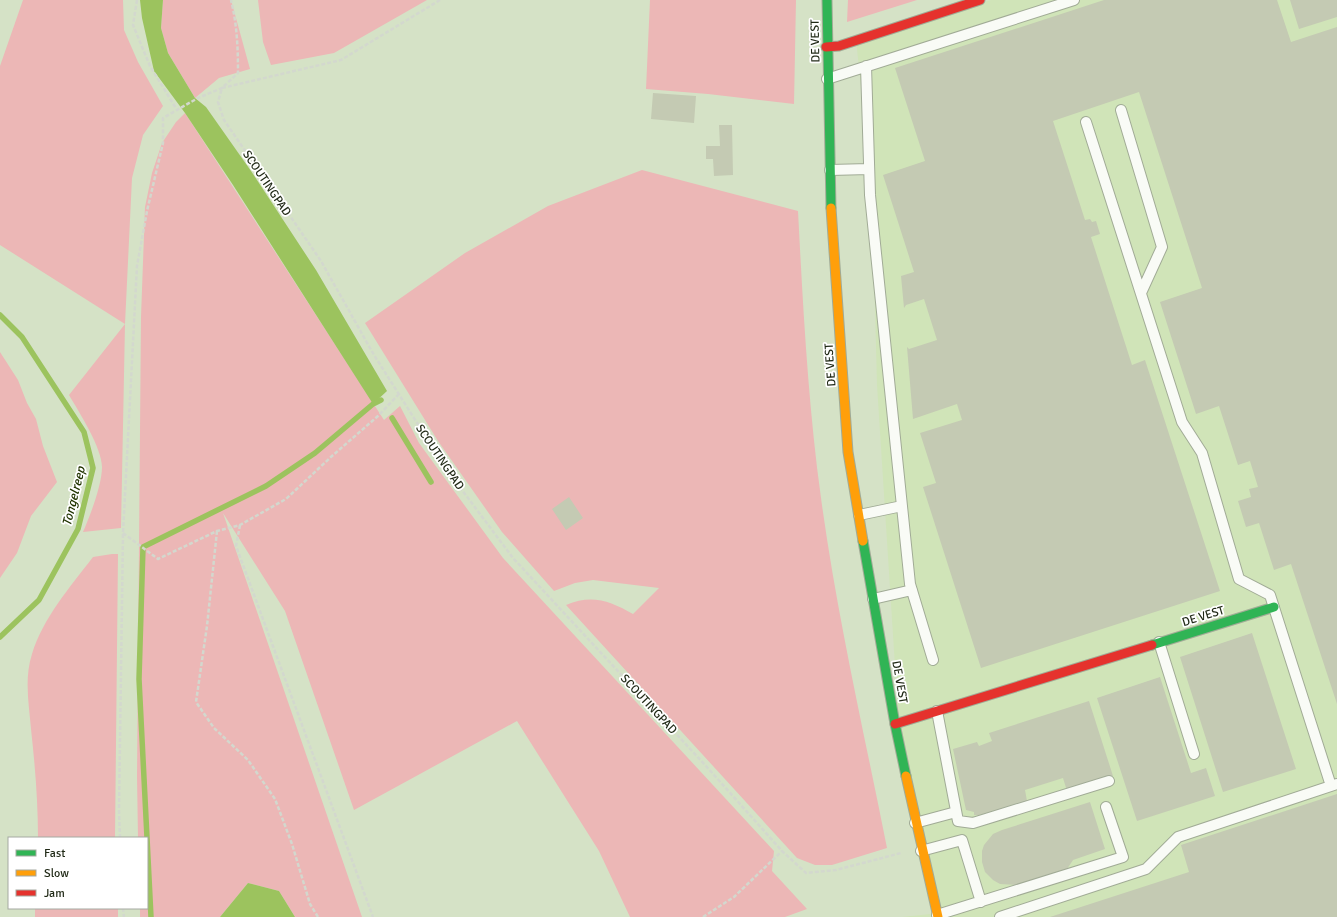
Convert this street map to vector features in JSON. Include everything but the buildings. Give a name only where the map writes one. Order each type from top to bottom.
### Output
[{"type":"main road","name":"DE VEST","points":[[826,0],[830,170],[848,452],[894,724],[915,823],[938,916]]},
{"type":"main road","points":[[826,47],[839,46],[980,0]]},
{"type":"main road","name":"DE VEST","points":[[894,724],[1274,607]]},
{"type":"lane","points":[[827,79],[1074,0]]},
{"type":"lane","points":[[866,66],[870,195],[902,506],[912,590],[933,660]]},
{"type":"lane","points":[[1122,110],[1162,246],[1141,293]]},
{"type":"lane","points":[[1000,917],[1146,869],[1178,837],[1334,785],[1270,595],[1239,579],[1202,453],[1182,422],[1086,122]]},
{"type":"lane","points":[[830,170],[869,169]]},
{"type":"lane","points":[[859,515],[902,506]]},
{"type":"lane","points":[[873,599],[912,590]]},
{"type":"lane","points":[[1159,642],[1194,754]]},
{"type":"lane","points":[[937,712],[958,821],[973,823],[1109,781]]},
{"type":"lane","points":[[938,916],[1123,857],[1106,807]]},
{"type":"lane","points":[[915,823],[956,812]]},
{"type":"lane","points":[[921,849],[962,840],[981,902]]},
{"type":"path","points":[[136,0],[133,25],[150,66],[177,110]]},
{"type":"path","points":[[222,88],[238,73],[238,50],[235,16],[230,0]]},
{"type":"path","points":[[120,837],[119,811],[123,533],[137,266],[147,211],[163,143],[163,118],[198,98],[222,88],[341,60],[440,0]]},
{"type":"path","name":"SCOUTINGPAD","points":[[222,88],[218,102],[224,120],[320,261],[374,355],[447,470],[513,558],[706,766],[782,851],[806,873],[836,870],[921,849]]},
{"type":"path","points":[[123,533],[158,559],[217,531],[240,525],[286,499],[378,416],[399,394]]},
{"type":"path","points":[[240,525],[236,546],[373,917]]},
{"type":"path","points":[[217,531],[207,626],[196,702],[214,728],[248,760],[275,799],[292,844],[310,904],[318,917]]},
{"type":"path","points":[[703,917],[734,897],[782,851]]},
{"type":"shaded area","points":[[23,0],[123,0],[124,30],[138,62],[163,106],[143,135],[132,178],[125,324],[0,245],[0,66]]},
{"type":"shaded area","points":[[140,0],[163,0],[161,28],[168,53],[195,98],[206,107],[251,171],[316,270],[387,391],[373,404],[233,185],[185,113],[154,71],[142,18]]},
{"type":"shaded area","points":[[163,0],[231,0],[250,69],[219,78],[195,98],[168,53],[161,28]]},
{"type":"shaded area","points":[[258,0],[427,0],[334,53],[271,65],[263,42]]},
{"type":"shaded area","points":[[650,0],[796,0],[794,104],[708,94],[646,89]]},
{"type":"shaded area","points":[[848,0],[917,0],[847,22]]},
{"type":"shaded area","points":[[991,0],[1337,0],[1337,917],[902,917],[940,913],[898,713],[877,385],[872,188],[856,40]]},
{"type":"shaded area","points":[[185,113],[384,420],[400,406],[419,443],[503,558],[774,851],[772,871],[807,909],[785,917],[630,917],[599,851],[517,721],[354,810],[285,611],[223,513],[362,917],[295,917],[279,891],[248,883],[220,917],[140,917],[140,909],[148,909],[148,837],[138,837],[137,776],[141,317],[145,207],[152,173],[162,143],[176,122]]},
{"type":"shaded area","points":[[642,170],[798,211],[809,391],[816,462],[827,542],[851,674],[887,848],[832,865],[815,865],[797,858],[566,605],[584,600],[601,600],[633,614],[659,588],[593,580],[575,583],[554,591],[502,532],[438,441],[365,323],[465,253],[548,206]]},
{"type":"shaded area","points":[[125,324],[121,528],[83,532],[98,491],[102,467],[101,459],[94,440],[69,395]]},
{"type":"shaded area","points":[[0,352],[18,380],[27,403],[36,419],[43,446],[57,482],[31,516],[17,553],[0,578]]},
{"type":"shaded area","points":[[118,554],[115,837],[38,837],[36,784],[28,692],[28,673],[32,654],[50,615],[66,591],[93,557]]},
{"type":"shaded area","points":[[248,883],[279,891],[295,917],[220,917]]},
{"type":"shaded area","points":[[35,909],[118,909],[118,917],[35,917]]},
{"type":"waterway","name":"Tongelreep","points":[[0,315],[22,337],[84,432],[93,468],[78,529],[39,600],[0,637]]},
{"type":"waterway","points":[[147,837],[139,679],[143,547],[266,486],[315,453],[373,404],[381,400]]},
{"type":"waterway","points":[[392,418],[431,482]]},
{"type":"waterway","points":[[148,858],[151,917]]},
{"type":"traffic: fast","points":[[827,0],[831,208]]},
{"type":"traffic: fast","points":[[863,541],[895,724],[906,776]]},
{"type":"traffic: fast","points":[[1152,645],[1274,607]]},
{"type":"traffic: slow","points":[[831,208],[848,452],[863,541]]},
{"type":"traffic: slow","points":[[906,776],[938,917]]},
{"type":"traffic: jam","points":[[826,47],[839,46],[980,0]]},
{"type":"traffic: jam","points":[[895,724],[1152,645]]}]
